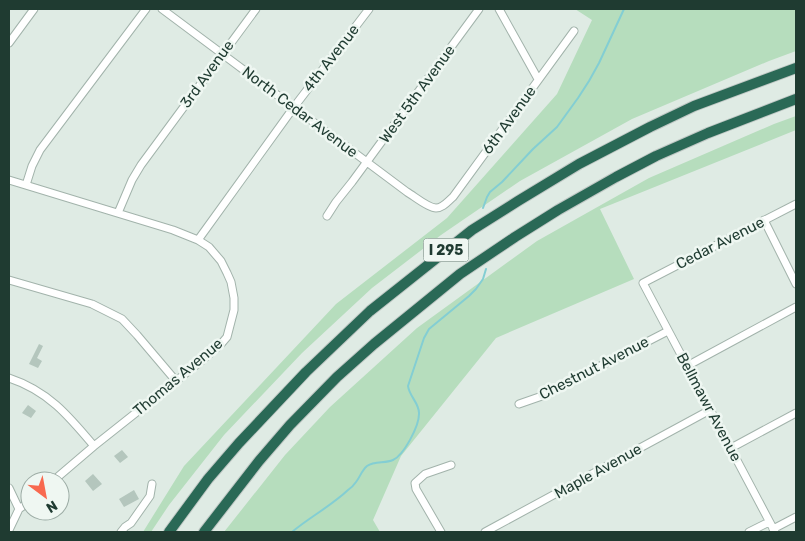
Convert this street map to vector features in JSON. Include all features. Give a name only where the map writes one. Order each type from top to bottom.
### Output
[{"type":"highway","name":"I 295","points":[[169,532],[239,443],[306,372],[370,311],[472,230],[572,168],[634,135],[694,106],[796,68]]},
{"type":"highway","name":"I 295","points":[[204,532],[278,439],[337,377],[374,344],[460,274],[558,210],[656,156],[708,132],[796,99]]},
{"type":"street","points":[[9,43],[34,9]]},
{"type":"street","points":[[26,185],[40,150],[146,9]]},
{"type":"street","name":"North Cedar Avenue","points":[[162,9],[407,192],[427,205],[436,208],[441,206]]},
{"type":"street","name":"3rd Avenue","points":[[118,213],[132,180],[159,140],[256,9]]},
{"type":"street","name":"4th Avenue","points":[[198,240],[294,107],[369,9]]},
{"type":"street","name":"West 5th Avenue","points":[[327,216],[479,9]]},
{"type":"street","points":[[499,9],[538,79]]},
{"type":"street","name":"6th Avenue","points":[[441,206],[453,197],[574,31]]},
{"type":"street","name":"Thomas Avenue","points":[[9,180],[173,230],[198,240],[209,247],[221,261],[231,282],[234,310],[227,337],[221,344],[65,471]]},
{"type":"street","name":"Cedar Avenue","points":[[643,283],[796,204]]},
{"type":"street","points":[[764,220],[796,284]]},
{"type":"street","points":[[9,280],[92,304],[122,318],[176,381]]},
{"type":"street","name":"Bellmawr Avenue","points":[[643,283],[774,531]]},
{"type":"street","points":[[687,366],[796,307]]},
{"type":"street","name":"Chestnut Avenue","points":[[519,404],[542,396],[668,331]]},
{"type":"street","points":[[9,378],[50,398],[72,419],[94,446]]},
{"type":"street","name":"Maple Avenue","points":[[485,532],[710,410]]},
{"type":"street","points":[[730,448],[796,412]]},
{"type":"street","points":[[441,532],[415,483],[426,474],[451,465]]},
{"type":"street","points":[[123,530],[131,523],[150,496],[152,484]]},
{"type":"street","points":[[9,488],[19,509],[9,530]]},
{"type":"street","points":[[774,531],[796,517]]},
{"type":"street","points":[[749,532],[769,522]]},
{"type":"green space","points":[[575,9],[796,9],[796,51],[632,119],[520,181],[441,235],[372,288],[302,353],[224,435],[169,505],[151,532],[143,532],[184,466],[336,304],[447,218],[557,94],[592,20]]},
{"type":"green space","points":[[796,116],[796,130],[600,209],[634,279],[496,338],[401,456],[373,520],[380,532],[224,532],[285,455],[330,407],[417,328],[537,241],[649,178]]},
{"type":"building","points":[[39,344],[43,346],[37,358],[42,361],[38,368],[29,364]]},
{"type":"building","points":[[28,405],[36,411],[31,418],[22,413]]},
{"type":"building","points":[[122,450],[128,457],[120,463],[114,456]]},
{"type":"building","points":[[93,474],[102,484],[93,491],[85,481]]},
{"type":"building","points":[[134,490],[139,499],[124,507],[119,499]]},
{"type":"waterway","points":[[483,208],[490,192],[557,127],[578,98],[599,63],[624,9]]},
{"type":"waterway","points":[[292,532],[351,487],[367,466],[373,463],[393,460],[402,452],[410,440],[418,419],[419,410],[408,386],[424,338],[429,329],[476,289],[483,279],[486,269]]}]
